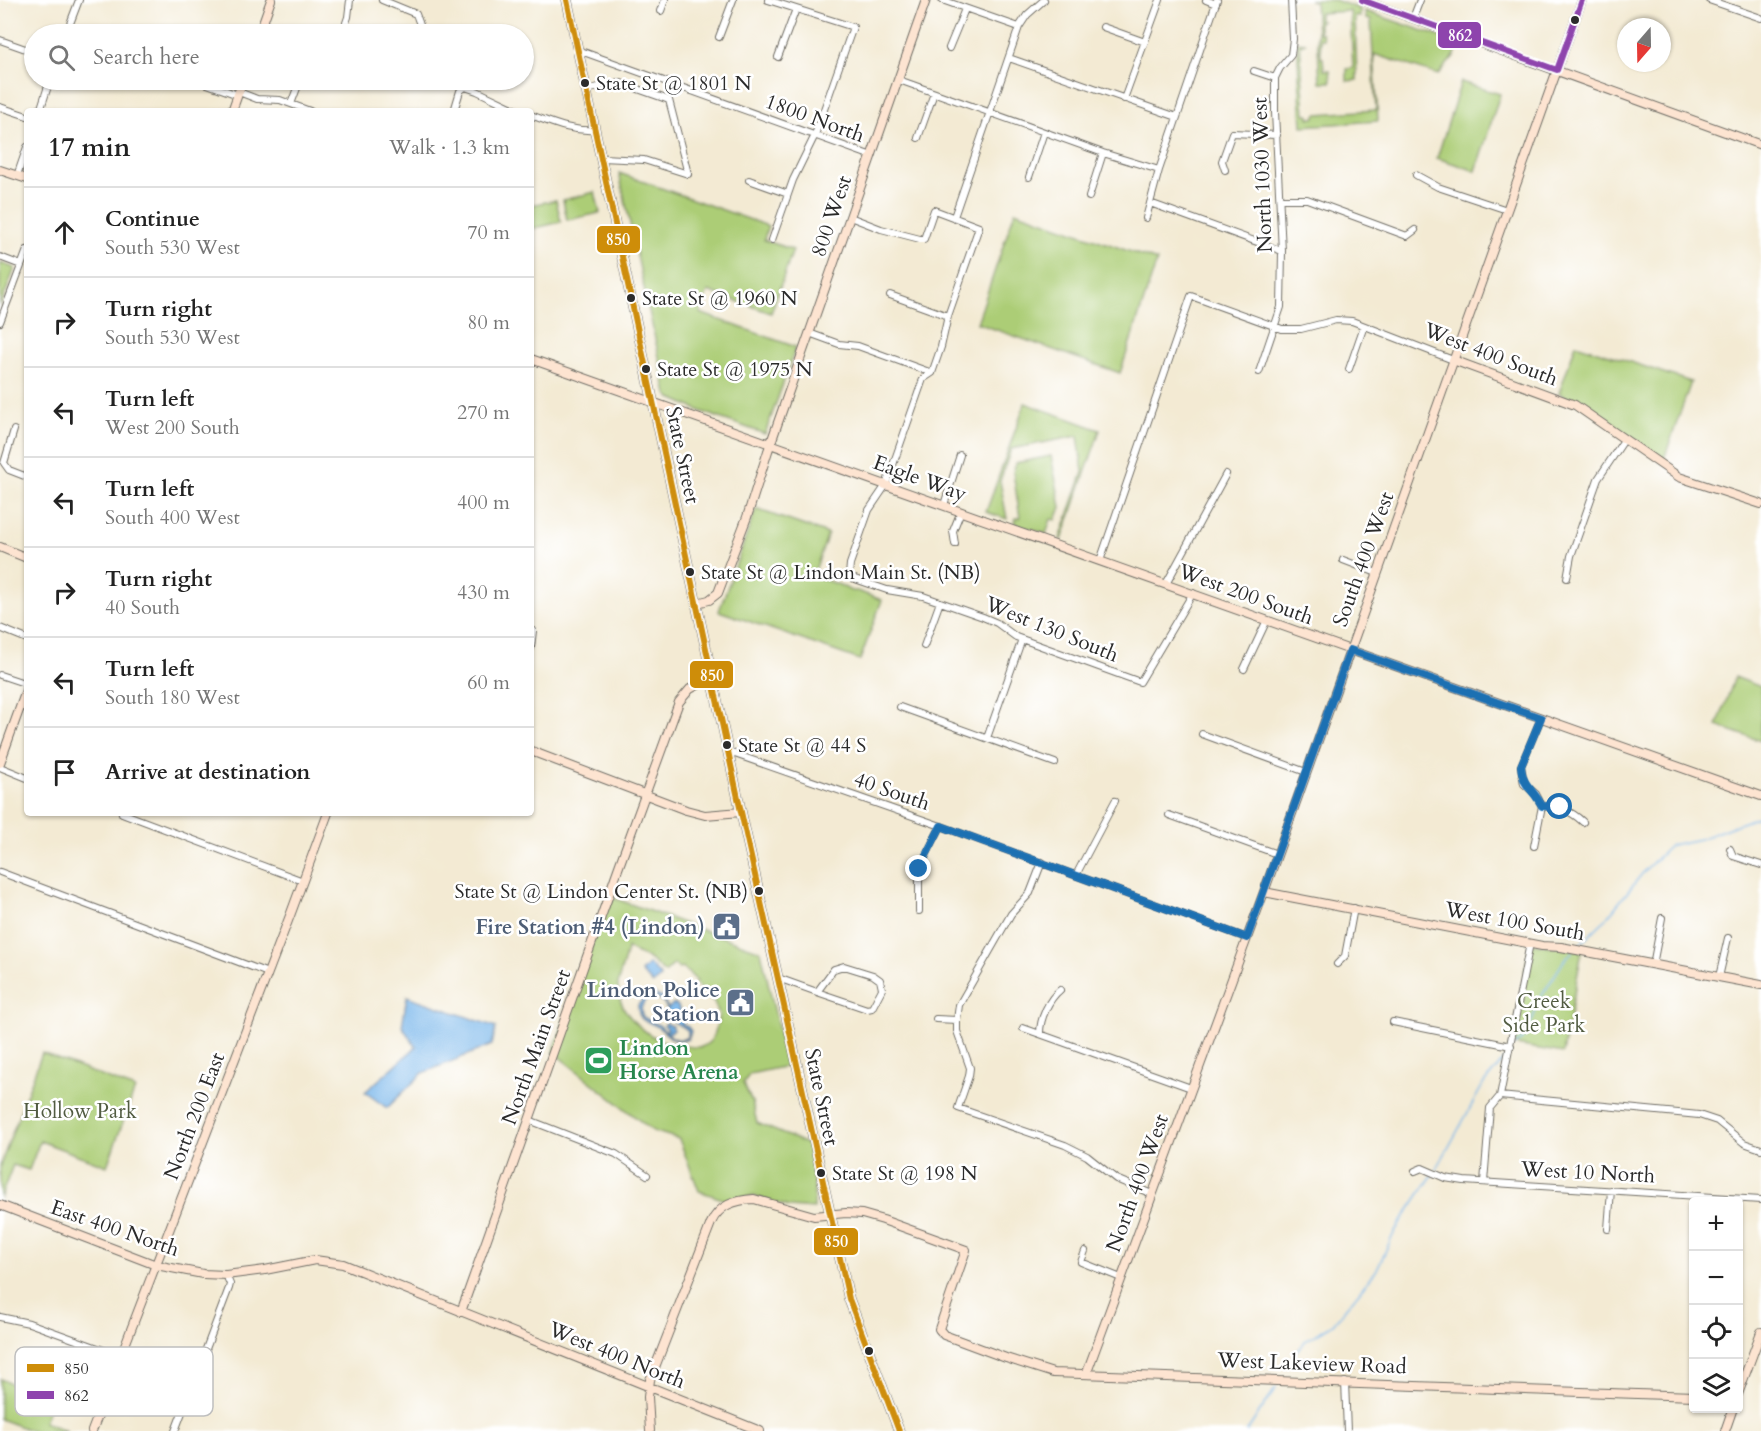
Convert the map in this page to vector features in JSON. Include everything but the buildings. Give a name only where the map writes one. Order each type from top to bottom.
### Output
[{"type":"main road","name":"State Street","points":[[567,0],[741,812],[849,1299],[899,1431]]},
{"type":"street","points":[[70,24],[79,0]]},
{"type":"street","points":[[263,24],[271,0]]},
{"type":"street","points":[[346,24],[350,0]]},
{"type":"street","points":[[382,0],[416,14],[420,24]]},
{"type":"street","points":[[661,11],[665,0]]},
{"type":"street","points":[[719,37],[733,0]]},
{"type":"street","points":[[768,0],[853,27],[815,135],[792,180],[772,240]]},
{"type":"street","name":"800 West","points":[[697,603],[709,600],[718,593],[747,517],[770,444],[926,0]]},
{"type":"street","points":[[942,0],[1019,27]]},
{"type":"street","points":[[954,217],[1019,27],[1027,15],[1044,0]]},
{"type":"street","points":[[1124,99],[1160,0]]},
{"type":"street","points":[[1146,218],[1159,170],[1216,2],[1206,0]]},
{"type":"street","name":"North 1030 West","points":[[1259,372],[1281,307],[1282,251],[1275,78],[1291,55],[1293,39],[1291,0]]},
{"type":"street","points":[[1362,0],[1761,145]]},
{"type":"street","points":[[1413,18],[1420,0]]},
{"type":"street","name":"South 400 West","points":[[1222,1007],[1581,0]]},
{"type":"street","points":[[1708,0],[1717,1],[1761,18]]},
{"type":"street","points":[[778,57],[796,9]]},
{"type":"street","points":[[949,48],[965,9]]},
{"type":"street","points":[[1103,27],[1145,42]]},
{"type":"street","points":[[0,40],[24,48]]},
{"type":"street","name":"1800 North","points":[[578,51],[872,156]]},
{"type":"street","points":[[1009,58],[1177,117]]},
{"type":"street","points":[[1254,71],[1275,78]]},
{"type":"street","points":[[898,80],[1103,153],[1159,170]]},
{"type":"street","points":[[587,90],[618,82],[669,100],[688,174],[644,160],[602,158]]},
{"type":"street","points":[[41,108],[47,90]]},
{"type":"street","points":[[226,90],[257,99],[280,100],[301,108]]},
{"type":"street","points":[[233,108],[239,90]]},
{"type":"street","points":[[286,108],[295,90]]},
{"type":"street","points":[[455,108],[461,90]]},
{"type":"street","points":[[472,90],[512,108]]},
{"type":"street","points":[[918,138],[934,93]]},
{"type":"street","points":[[0,107],[24,115]]},
{"type":"street","points":[[534,116],[572,130],[596,130]]},
{"type":"street","points":[[1029,177],[1044,132]]},
{"type":"street","points":[[1225,170],[1222,161],[1232,133],[1277,135]]},
{"type":"street","points":[[1089,197],[1103,153]]},
{"type":"street","points":[[16,176],[24,155]]},
{"type":"street","points":[[0,170],[24,178]]},
{"type":"street","points":[[1416,175],[1438,187],[1507,210]]},
{"type":"street","points":[[749,180],[788,194]]},
{"type":"street","points":[[1280,199],[1298,197],[1307,199],[1407,236],[1415,230]]},
{"type":"street","points":[[1150,203],[1282,251]]},
{"type":"street","points":[[850,217],[881,229],[920,239],[924,239],[934,210],[979,227],[948,315],[932,373],[923,380],[886,485]]},
{"type":"street","points":[[0,257],[21,265]]},
{"type":"street","points":[[0,322],[24,258]]},
{"type":"street","points":[[890,296],[948,315]]},
{"type":"street","name":"West 400 South","points":[[1101,561],[1191,296],[1274,327],[1290,330],[1336,320],[1352,321],[1575,405],[1680,477],[1761,504]]},
{"type":"street","points":[[1349,369],[1364,326]]},
{"type":"street","points":[[809,333],[839,344],[858,346],[932,373]]},
{"type":"street","name":"Eagle Way","points":[[534,360],[1058,546]]},
{"type":"street","points":[[14,430],[4,464],[9,470],[24,476]]},
{"type":"street","points":[[1567,578],[1569,561],[1598,479],[1624,440]]},
{"type":"street","points":[[944,506],[960,454]]},
{"type":"street","points":[[1166,584],[1226,474]]},
{"type":"street","name":"West 130 South","points":[[886,485],[869,510],[850,564],[849,575],[852,578],[887,590],[922,596],[940,602],[997,623],[1022,639],[1140,682],[1192,593]]},
{"type":"street","points":[[955,544],[953,531],[961,511]]},
{"type":"street","name":"West 200 South","points":[[1058,546],[1761,796]]},
{"type":"street","points":[[0,547],[24,557]]},
{"type":"street","points":[[1343,560],[1377,573]]},
{"type":"street","points":[[924,646],[940,602]]},
{"type":"street","points":[[1244,669],[1267,620]]},
{"type":"street","points":[[0,628],[24,638]]},
{"type":"street","points":[[987,738],[1022,639]]},
{"type":"street","points":[[0,675],[24,685]]},
{"type":"street","name":"North Main Street","points":[[461,1312],[679,702],[690,689],[713,677]]},
{"type":"street","points":[[24,695],[0,765],[24,777]]},
{"type":"street","points":[[900,707],[1055,763]]},
{"type":"street","points":[[1534,846],[1542,806],[1536,794],[1524,784],[1521,766],[1541,718]]},
{"type":"street","points":[[1202,734],[1306,772]]},
{"type":"street","points":[[534,752],[686,810],[705,815],[741,812]]},
{"type":"street","name":"40 South","points":[[729,752],[1042,862],[1247,938]]},
{"type":"street","points":[[1076,875],[1115,801]]},
{"type":"street","points":[[1542,806],[1560,807],[1572,812],[1583,822]]},
{"type":"street","points":[[1168,815],[1277,854]]},
{"type":"street","points":[[130,816],[303,881]]},
{"type":"street","name":"North 200 East","points":[[124,1347],[327,816]]},
{"type":"street","points":[[919,911],[919,869],[941,826]]},
{"type":"street","points":[[1730,849],[1733,856],[1761,864]]},
{"type":"street","points":[[1042,862],[1030,893],[1011,914],[959,1005],[957,1020],[959,1038],[970,1068],[958,1108],[1065,1145],[1087,1156],[1116,1179],[1152,1194]]},
{"type":"street","points":[[0,872],[268,974]]},
{"type":"street","name":"West 100 South","points":[[1264,892],[1761,985]]},
{"type":"street","points":[[1337,964],[1345,956],[1354,908]]},
{"type":"street","points":[[1653,965],[1662,918]]},
{"type":"street","points":[[1719,977],[1728,938]]},
{"type":"street","points":[[1484,1182],[1490,1108],[1500,1096],[1530,943]]},
{"type":"street","points":[[778,978],[816,992],[867,1009],[872,1008],[882,989],[882,984],[873,975],[844,966],[834,969],[816,992]]},
{"type":"street","points":[[1040,1033],[1040,1025],[1048,1005],[1053,995],[1060,990]]},
{"type":"street","name":"North 400 West","points":[[1087,1372],[1222,1007]]},
{"type":"street","points":[[936,1019],[957,1020]]},
{"type":"street","points":[[1394,1022],[1511,1046]]},
{"type":"street","points":[[1023,1028],[1191,1088]]},
{"type":"street","points":[[1500,1096],[1699,1115],[1717,1121],[1739,1139],[1761,1149]]},
{"type":"street","points":[[529,1120],[616,1154],[647,1176]]},
{"type":"street","name":"West 10 North","points":[[1415,1171],[1422,1168],[1445,1178],[1484,1182],[1761,1200]]},
{"type":"street","points":[[1608,1229],[1611,1190]]},
{"type":"street","points":[[650,1431],[648,1388],[671,1324],[717,1212],[728,1204],[754,1199],[814,1216],[831,1215]]},
{"type":"street","name":"East 400 North","points":[[0,1205],[156,1265],[203,1274],[226,1275],[315,1260],[344,1264],[461,1312]]},
{"type":"street","name":"West Lakeview Road","points":[[831,1215],[862,1214],[966,1250],[939,1329],[944,1335],[1037,1369],[1053,1372],[1689,1396]]},
{"type":"street","points":[[1085,1251],[1081,1262],[1121,1278]]},
{"type":"street","points":[[207,1347],[229,1288],[230,1284],[226,1275]]},
{"type":"street","name":"West 400 North","points":[[461,1312],[760,1431]]},
{"type":"street","points":[[0,1317],[29,1323],[95,1347]]},
{"type":"street","points":[[1743,1381],[1761,1332]]},
{"type":"street","points":[[1345,1382],[1347,1431]]},
{"type":"street","points":[[1725,1431],[1731,1413]]},
{"type":"street","name":"North 200 East","points":[[92,1431],[98,1416]]},
{"type":"street","points":[[175,1431],[181,1416]]},
{"type":"green space","points":[[1309,0],[1335,0],[1360,9],[1360,17],[1355,16],[1357,80],[1347,81],[1347,69],[1353,68],[1350,11],[1319,13],[1319,21],[1322,21],[1319,23],[1319,33],[1322,33],[1323,39],[1320,39],[1321,58],[1323,58],[1324,70],[1330,70],[1331,82],[1320,82],[1315,1]]},
{"type":"green space","points":[[1365,11],[1459,43],[1455,55],[1438,75],[1374,54],[1378,121],[1302,126],[1297,42],[1306,43],[1300,45],[1305,114],[1309,114],[1309,118],[1314,118],[1317,114],[1376,110],[1371,20],[1366,19]]},
{"type":"green space","points":[[1461,82],[1500,94],[1476,171],[1437,158]]},
{"type":"green space","points":[[619,173],[768,226],[764,240],[793,250],[771,313],[708,291],[700,313],[796,347],[765,434],[703,412],[667,394]]},
{"type":"green space","points":[[595,192],[600,213],[567,220],[563,200]]},
{"type":"green space","points":[[556,200],[561,222],[534,228],[534,204]]},
{"type":"green space","points":[[1015,211],[1157,261],[1120,373],[977,323]]},
{"type":"green space","points":[[0,263],[15,268],[0,307]]},
{"type":"green space","points":[[1576,344],[1691,382],[1664,459],[1577,402],[1559,393]]},
{"type":"green space","points":[[1025,403],[1100,430],[1062,540],[1060,539],[1083,472],[1078,436],[1011,449],[1000,481],[1007,519],[986,512]]},
{"type":"green space","points":[[1051,456],[1061,507],[1056,520],[1051,519],[1046,534],[1014,523],[1016,518],[1020,518],[1013,472],[1016,463]]},
{"type":"green space","points":[[756,509],[828,534],[813,576],[882,600],[860,660],[719,611]]},
{"type":"green space","points":[[1735,677],[1761,687],[1761,741],[1717,726]]},
{"type":"green space","points":[[608,896],[761,951],[787,1066],[750,1074],[743,1083],[752,1102],[757,1123],[814,1147],[814,1209],[789,1207],[753,1196],[728,1201],[699,1191],[679,1139],[653,1131],[553,1052]],"holes":[[[627,948],[649,959],[665,973],[674,964],[679,969],[682,967],[714,1002],[719,1014],[718,1022],[713,1037],[706,1045],[692,1047],[659,1040],[642,1029],[628,1015],[619,997],[618,988]]]},
{"type":"green space","name":"Creek Side Park","points":[[1530,943],[1582,951],[1563,1053],[1511,1046]]},
{"type":"green space","name":"Hollow Park","points":[[42,1053],[135,1089],[107,1166],[40,1141],[29,1170],[13,1165],[0,1199],[0,1166]]},
{"type":"green space","points":[[0,1379],[15,1385],[15,1416],[46,1416],[44,1422],[67,1431],[32,1431],[0,1419]]},
{"type":"water","points":[[649,964],[661,977],[653,984],[641,972]]},
{"type":"water","points":[[653,994],[663,998],[668,1008],[674,1004],[678,1006],[680,1012],[686,1017],[682,1024],[691,1031],[688,1039],[675,1040],[655,1025],[644,1021],[640,1016],[638,1005],[644,998]],"holes":[[[655,997],[664,1003],[672,1021],[688,1030],[688,1037],[675,1038],[668,1033],[674,1030],[672,1026],[666,1023],[664,1025],[668,1029],[666,1032],[659,1025],[643,1017],[642,1007],[648,999]]]},
{"type":"water","points":[[407,996],[496,1027],[492,1045],[423,1073],[387,1108],[365,1092],[416,1047],[402,1026]]},
{"type":"waterway","points":[[1578,946],[1605,920],[1646,869],[1671,845],[1700,839],[1757,817]]},
{"type":"waterway","points":[[1514,1046],[1526,1036],[1541,997],[1572,952]]},
{"type":"waterway","points":[[1436,1170],[1484,1083],[1506,1057]]},
{"type":"waterway","points":[[1297,1351],[1305,1341],[1333,1324],[1376,1271],[1395,1231],[1433,1174]]},
{"type":"waterway","points":[[1247,1431],[1276,1388]]},
{"type":"transit line","name":"850","points":[[567,0],[741,812],[849,1299],[899,1431]]},
{"type":"transit line","name":"862","points":[[1362,0],[1557,70]]},
{"type":"transit line","name":"862","points":[[1557,70],[1582,0]]},
{"type":"place","name":"State St @ 1801 N","points":[[585,83]]},
{"type":"place","name":"State St @ 1960 N","points":[[631,298]]},
{"type":"place","name":"State St @ 1975 N","points":[[646,369]]},
{"type":"place","name":"State St @ Lindon Main St. (NB)","points":[[690,572]]},
{"type":"place","name":"State St @ 44 S","points":[[727,745]]},
{"type":"place","name":"State St @ Lindon Center St. (NB)","points":[[759,891]]},
{"type":"place","name":"Fire Station #4 (Lindon)","points":[[726,927]]},
{"type":"place","name":"Lindon Police Station","points":[[741,1002]]},
{"type":"place","name":"Lindon Horse Arena","points":[[598,1060]]},
{"type":"place","name":"State St @ 198 N","points":[[821,1173]]},
{"type":"route","points":[[919,869],[941,826],[1247,938],[1350,650],[1541,718],[1521,766],[1522,775],[1524,784],[1536,794],[1542,806],[1560,807]]}]
